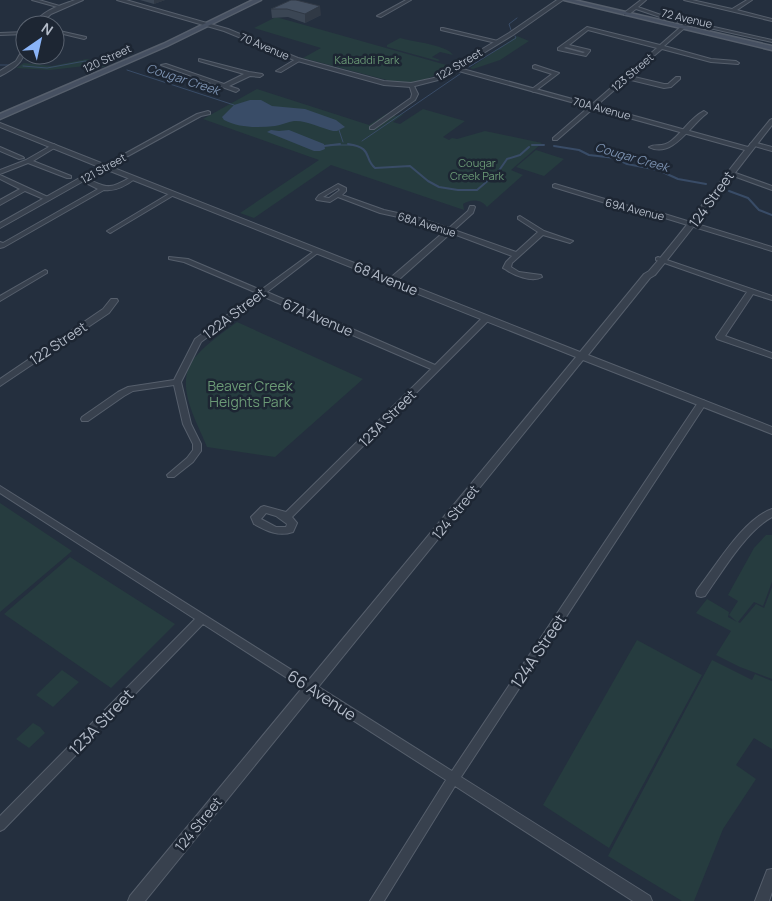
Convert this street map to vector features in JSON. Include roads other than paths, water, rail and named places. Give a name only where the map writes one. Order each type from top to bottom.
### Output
[{"type":"main road","name":"120 Street","points":[[0,118],[58,90],[66,89],[157,47],[175,41],[204,27],[205,24],[258,0]]},
{"type":"main road","name":"72 Avenue","points":[[567,0],[772,44]]},
{"type":"main road","name":"72 Avenue","points":[[579,0],[627,13]]},
{"type":"main road","name":"120 Street","points":[[0,124],[64,92],[66,89]]},
{"type":"street","points":[[34,0],[61,8]]},
{"type":"street","points":[[47,15],[80,0]]},
{"type":"street","name":"70 Avenue","points":[[120,0],[226,30],[298,60],[384,83],[411,85]]},
{"type":"street","points":[[380,16],[408,0]]},
{"type":"street","name":"122 Street","points":[[411,85],[430,81],[454,68],[515,32],[560,0]]},
{"type":"street","points":[[627,13],[644,0]]},
{"type":"street","points":[[686,0],[772,20]]},
{"type":"street","points":[[732,11],[750,0]]},
{"type":"street","name":"72 Avenue","points":[[635,6],[660,16],[772,44]]},
{"type":"street","name":"123 Street","points":[[556,139],[684,26]]},
{"type":"street","points":[[565,45],[587,28],[711,60],[736,63]]},
{"type":"street","points":[[443,29],[496,42]]},
{"type":"street","points":[[0,34],[15,33]]},
{"type":"street","points":[[65,33],[84,38]]},
{"type":"street","points":[[201,60],[249,74],[260,75]]},
{"type":"street","points":[[279,71],[298,60]]},
{"type":"street","points":[[0,74],[15,64]]},
{"type":"street","points":[[164,65],[236,90]]},
{"type":"street","points":[[534,90],[556,72],[535,67]]},
{"type":"street","name":"70A Avenue","points":[[454,68],[684,131],[772,149]]},
{"type":"street","points":[[224,86],[249,74]]},
{"type":"street","points":[[627,77],[664,86],[669,86],[678,78]]},
{"type":"street","points":[[372,128],[413,99],[414,94],[411,85]]},
{"type":"street","points":[[652,148],[662,150],[669,147],[704,112]]},
{"type":"street","name":"121 Street","points":[[0,226],[199,115],[208,113]]},
{"type":"street","name":"124 Street","points":[[135,901],[661,260],[707,199],[712,196],[772,121]]},
{"type":"street","name":"68 Avenue","points":[[0,124],[104,167],[772,431]]},
{"type":"street","points":[[0,172],[28,161],[54,146]]},
{"type":"street","points":[[0,149],[21,158]]},
{"type":"street","points":[[28,161],[69,177]]},
{"type":"street","points":[[730,173],[772,188]]},
{"type":"street","points":[[0,177],[48,199]]},
{"type":"street","points":[[82,179],[102,189],[112,190],[134,178]]},
{"type":"street","name":"69A Avenue","points":[[555,186],[624,207],[656,213],[772,249]]},
{"type":"street","points":[[0,203],[24,189]]},
{"type":"street","points":[[0,244],[2,246],[102,189]]},
{"type":"street","points":[[110,231],[172,194]]},
{"type":"street","name":"68A Avenue","points":[[337,195],[382,212],[414,218],[517,255]]},
{"type":"street","points":[[392,281],[471,212],[472,207]]},
{"type":"street","points":[[520,218],[542,232],[570,240]]},
{"type":"street","points":[[538,278],[517,274],[507,268],[510,262],[542,232]]},
{"type":"street","name":"122A Street","points":[[177,382],[198,340],[317,251]]},
{"type":"street","name":"67A Avenue","points":[[171,258],[186,260],[436,368]]},
{"type":"street","points":[[661,260],[772,298]]},
{"type":"street","points":[[0,299],[44,272]]},
{"type":"street","points":[[751,291],[720,337],[772,356]]},
{"type":"street","name":"122 Street","points":[[0,383],[106,311],[114,301]]},
{"type":"street","name":"123A Street","points":[[287,518],[487,318]]},
{"type":"street","points":[[86,419],[131,389],[177,382],[187,424],[197,444],[197,451],[190,460],[171,475]]},
{"type":"street","name":"124A Street","points":[[377,901],[453,779],[702,403]]},
{"type":"street","name":"66 Avenue","points":[[0,488],[644,901]]},
{"type":"street","points":[[701,593],[754,524],[766,514],[772,513]]},
{"type":"street","name":"123A Street","points":[[0,825],[202,618]]},
{"type":"street","points":[[762,901],[772,874]]},
{"type":"water","points":[[250,100],[261,100],[272,106],[305,109],[336,120],[345,127],[333,131],[308,123],[294,121],[275,126],[249,127],[236,125],[224,120],[222,117],[234,105]]},
{"type":"water","points":[[271,130],[289,130],[324,144],[325,149],[314,151],[267,132]]},
{"type":"waterway","name":"Cougar Creek","points":[[511,30],[509,24],[517,18]]},
{"type":"waterway","name":"Cougar Creek","points":[[469,67],[516,38],[515,36]]},
{"type":"waterway","name":"Cougar Creek","points":[[23,66],[47,68],[85,61],[106,64]]},
{"type":"waterway","name":"Cougar Creek","points":[[0,65],[10,65]]},
{"type":"waterway","name":"Cougar Creek","points":[[127,70],[234,105]]},
{"type":"waterway","name":"Cougar Creek","points":[[362,141],[460,74]]},
{"type":"waterway","name":"Cougar Creek","points":[[339,130],[343,142]]},
{"type":"waterway","name":"Cougar Creek","points":[[332,145],[340,144]]},
{"type":"waterway","name":"Cougar Creek","points":[[348,144],[352,145]]},
{"type":"waterway","name":"Cougar Creek","points":[[324,146],[332,145]]},
{"type":"waterway","name":"Cougar Creek","points":[[332,145],[352,145]]},
{"type":"waterway","name":"Cougar Creek","points":[[352,145],[362,148],[375,168],[410,166],[428,181],[439,187],[458,190],[477,190],[498,172],[507,159],[520,155],[529,147]]},
{"type":"waterway","name":"Cougar Creek","points":[[532,145],[544,145]]},
{"type":"waterway","name":"Cougar Creek","points":[[554,146],[579,150],[589,155],[615,158],[627,164],[658,170],[678,179],[706,184]]},
{"type":"waterway","name":"Cougar Creek","points":[[729,191],[748,198],[759,210],[772,215]]},
{"type":"park label","name":"Kabaddi Park","points":[[367,59]]},
{"type":"park label","name":"Cougar Creek Park","points":[[477,168]]},
{"type":"park label","name":"Beaver Creek Heights Park","points":[[250,394]]}]
